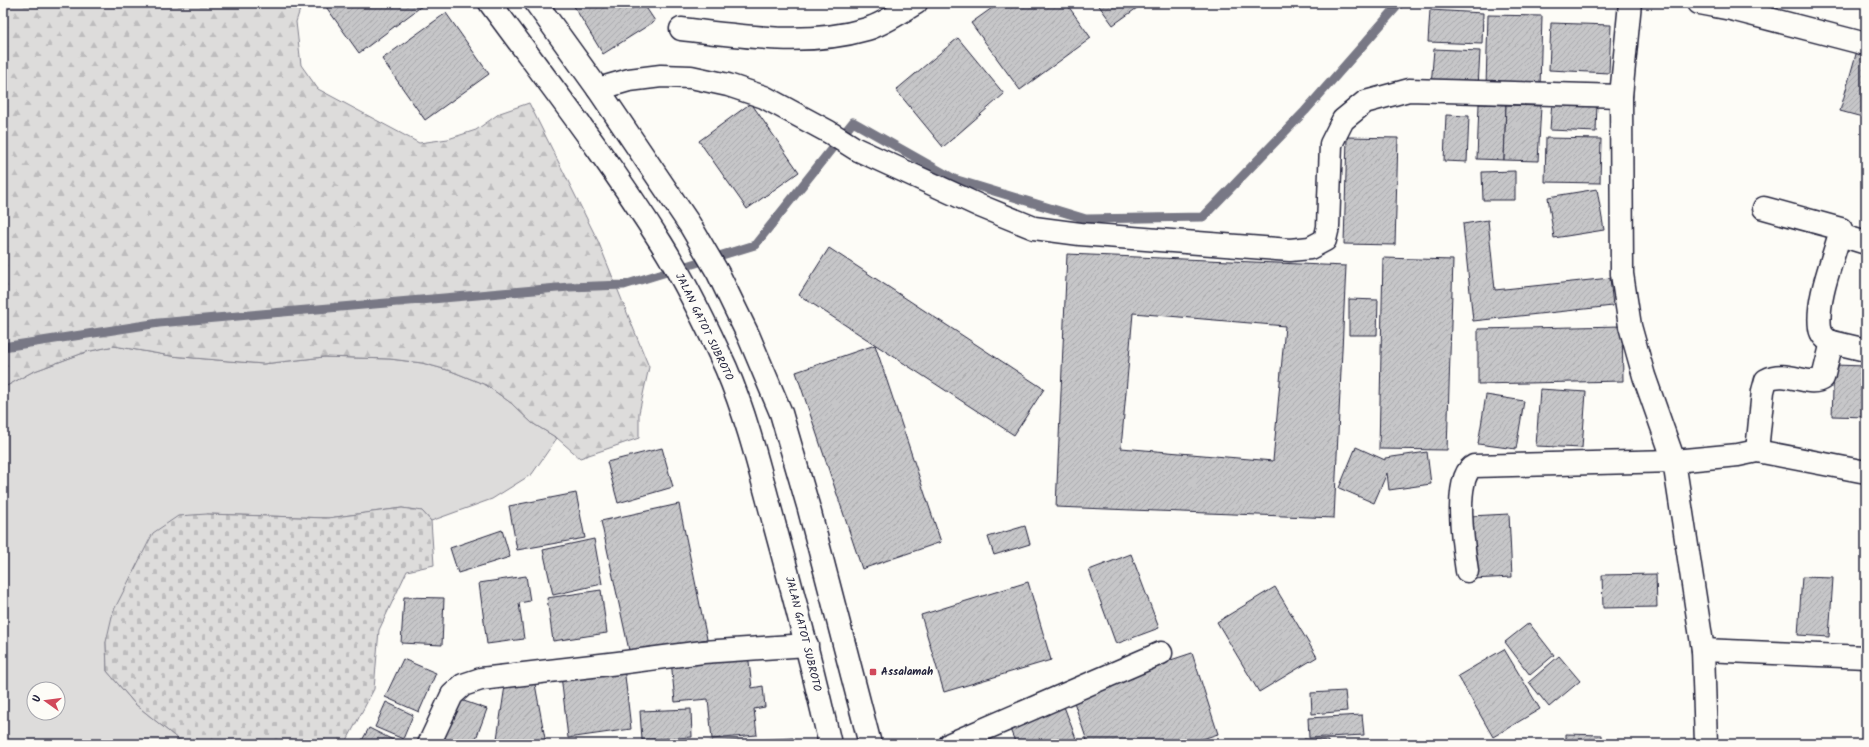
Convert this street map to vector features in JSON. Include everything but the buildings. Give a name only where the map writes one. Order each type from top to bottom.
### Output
[{"type":"main road","name":"JALAN GATOT SUBROTO","points":[[490,3],[628,193],[661,243],[686,286],[726,370],[746,426],[807,645],[830,744]]},
{"type":"main road","points":[[536,3],[598,89],[690,225],[718,273],[748,337],[782,413],[809,509],[870,744]]},
{"type":"main road","points":[[681,29],[760,38],[796,40],[832,37],[868,29],[916,3]]},
{"type":"main road","points":[[1630,3],[1621,96],[1622,274],[1630,326],[1644,376],[1674,461],[1703,650],[1706,744]]},
{"type":"main road","points":[[1699,3],[1731,9],[1866,44]]},
{"type":"main road","points":[[598,89],[629,80],[662,76],[691,77],[728,85],[764,97],[829,132],[856,149],[980,206],[1034,228],[1080,234],[1290,250],[1310,248],[1325,240],[1328,227],[1331,144],[1343,120],[1365,102],[1409,90],[1621,96]]},
{"type":"main road","points":[[1764,208],[1841,229],[1820,310],[1820,330],[1827,340],[1866,350]]},
{"type":"main road","points":[[1840,235],[1866,243]]},
{"type":"main road","points":[[1757,451],[1763,391],[1766,380],[1773,376],[1784,375],[1814,382],[1819,381],[1823,378],[1832,342]]},
{"type":"main road","points":[[1467,571],[1460,511],[1466,474],[1471,468],[1674,461],[1738,455],[1757,451],[1866,472]]},
{"type":"main road","points":[[429,744],[452,695],[463,685],[481,679],[703,652],[807,645]]},
{"type":"main road","points":[[1703,650],[1866,657]]},
{"type":"main road","points":[[950,744],[1162,653]]},
{"type":"green space","points":[[3,3],[302,3],[296,22],[301,65],[318,89],[419,143],[448,139],[476,130],[500,113],[529,103],[598,241],[649,367],[639,413],[639,438],[580,458],[557,438],[532,423],[511,403],[486,385],[451,371],[422,363],[390,359],[324,357],[263,364],[171,356],[114,346],[86,352],[32,372],[3,388]]},
{"type":"green space","points":[[114,346],[171,356],[263,364],[324,357],[390,359],[422,363],[451,371],[486,385],[511,403],[532,423],[557,438],[532,474],[492,499],[431,521],[422,511],[402,508],[328,518],[207,514],[106,642],[107,671],[135,704],[184,744],[3,744],[3,388],[32,372],[86,352]]},
{"type":"green space","points":[[402,508],[422,511],[431,521],[434,565],[407,571],[379,630],[374,689],[345,744],[184,744],[135,704],[107,671],[106,642],[113,612],[153,533],[178,516],[207,514],[328,518]]},
{"type":"waterway","points":[[3,347],[159,323],[569,287],[624,285],[755,245],[853,122],[954,179],[1086,219],[1203,217],[1305,111],[1400,3]]},
{"type":"place","name":"Assalamah","points":[[873,672]]}]
